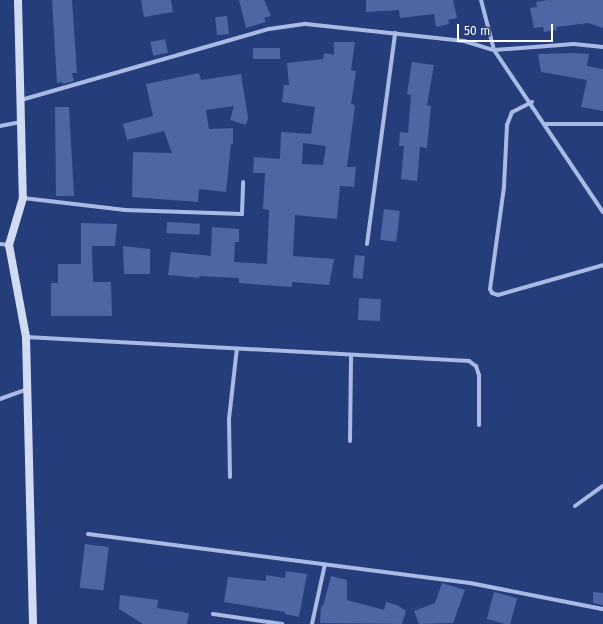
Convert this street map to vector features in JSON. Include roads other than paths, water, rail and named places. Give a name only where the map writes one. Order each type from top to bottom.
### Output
[{"type":"street","points":[[18,0],[23,198],[9,245],[26,337],[29,388],[33,624]]},
{"type":"street","points":[[481,0],[494,50],[532,102],[603,212]]},
{"type":"street","points":[[20,100],[269,29],[306,24],[464,41],[494,50],[574,44],[603,47]]},
{"type":"street","points":[[367,244],[396,33]]},
{"type":"street","points":[[532,102],[512,112],[507,125],[504,187],[490,289],[492,294],[498,295],[603,265]]},
{"type":"street","points":[[0,126],[21,122]]},
{"type":"street","points":[[546,124],[603,124]]},
{"type":"street","points":[[23,198],[125,210],[242,214],[243,182]]},
{"type":"street","points":[[0,244],[9,245]]},
{"type":"street","points":[[26,337],[469,362],[476,366],[479,375],[479,424]]},
{"type":"street","points":[[230,477],[229,419],[237,348]]},
{"type":"street","points":[[350,441],[351,355]]},
{"type":"street","points":[[0,399],[29,388]]},
{"type":"street","points":[[575,506],[603,486]]},
{"type":"street","points":[[88,534],[470,583],[603,609]]},
{"type":"street","points":[[312,624],[325,564]]},
{"type":"street","points":[[213,614],[282,624]]}]
